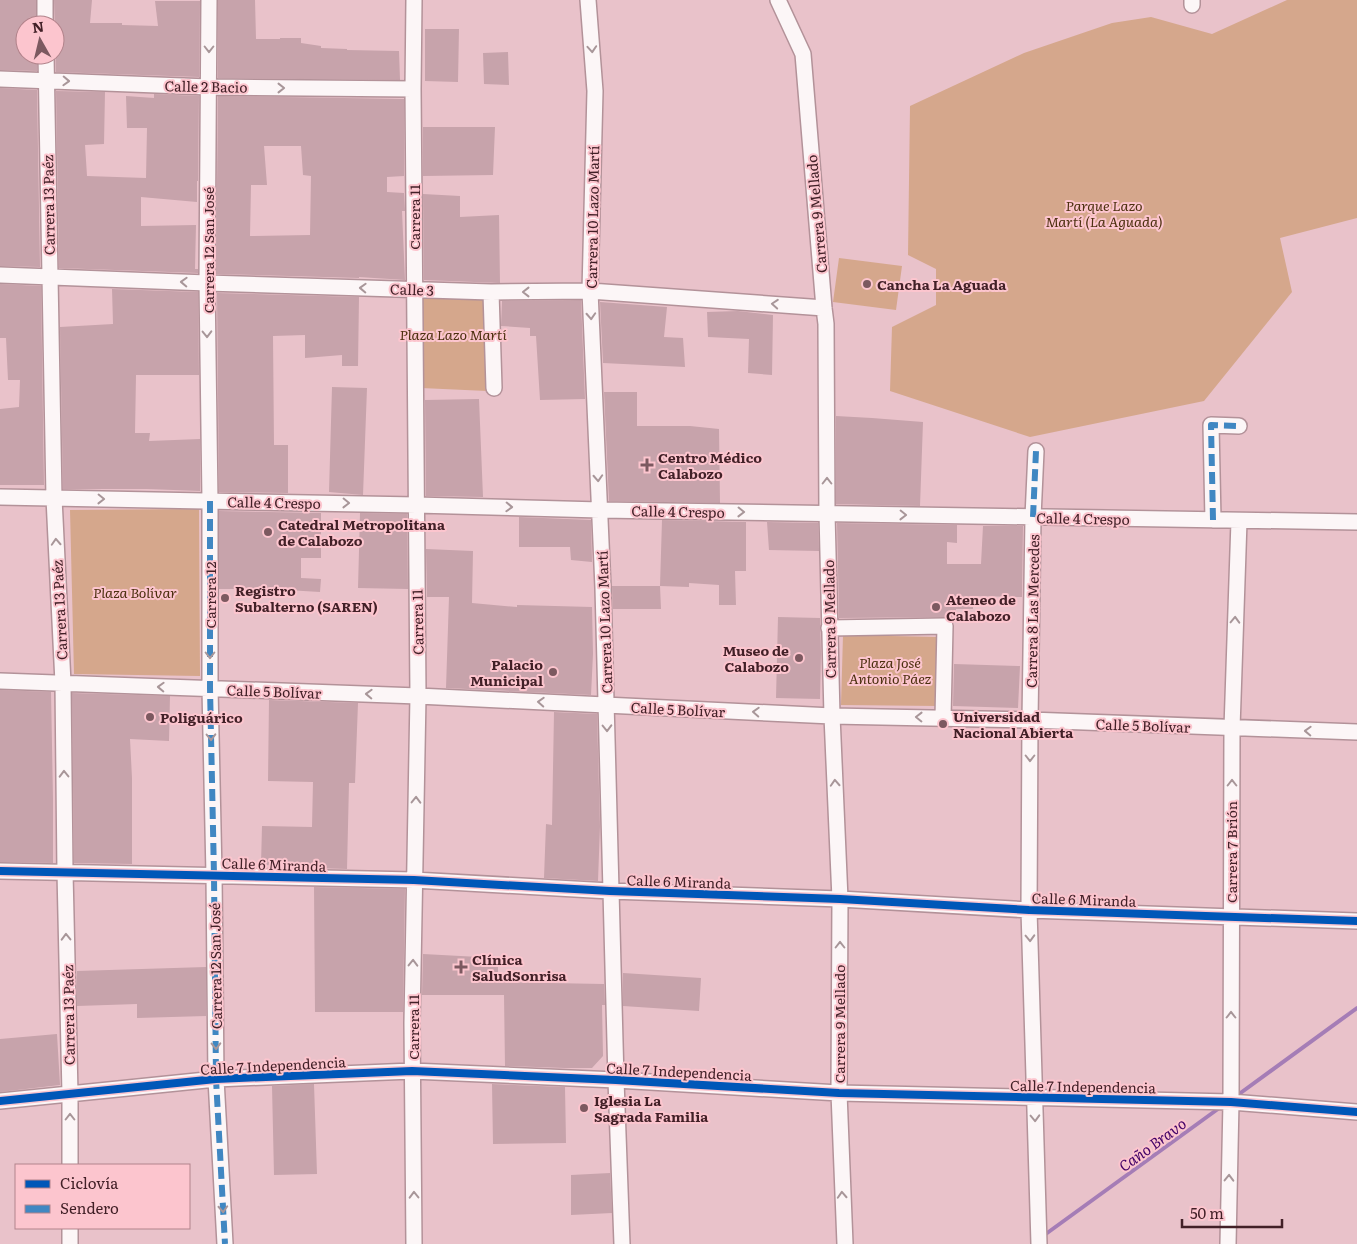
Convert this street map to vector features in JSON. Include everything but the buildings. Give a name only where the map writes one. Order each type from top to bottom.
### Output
[{"type":"street","points":[[45,0],[45,15]]},
{"type":"street","name":"Carrera 12 San José","points":[[209,0],[207,283],[210,501]]},
{"type":"street","name":"Carrera 11","points":[[414,0],[413,89],[418,696],[412,1071],[414,1244]]},
{"type":"street","name":"Carrera 10 Lazo Martí","points":[[588,0],[595,91],[590,291],[600,510],[622,1244]]},
{"type":"street","name":"Carrera 9 Mellado","points":[[778,0],[803,54],[826,324],[829,628],[840,900],[839,1093],[844,1244]]},
{"type":"street","name":"Carrera 13 Paéz","points":[[46,65],[54,498],[63,683],[70,1164]]},
{"type":"street","name":"Calle 2 Bacio","points":[[0,79],[209,87],[413,89]]},
{"type":"street","name":"Calle 3","points":[[0,275],[491,292],[590,291],[824,308]]},
{"type":"street","points":[[491,292],[494,388]]},
{"type":"street","points":[[1213,520],[1211,426],[1239,426]]},
{"type":"street","name":"Carrera 8 Las Mercedes","points":[[1036,450],[1033,517],[1029,910],[1039,1244]]},
{"type":"street","name":"Calle 4 Crespo","points":[[0,497],[600,510],[1357,522]]},
{"type":"street","name":"Carrera 12","points":[[210,501],[210,688]]},
{"type":"street","name":"Carrera 7 Brión","points":[[1228,1244],[1231,1102],[1232,728],[1239,521]]},
{"type":"street","points":[[829,628],[945,626],[943,718]]},
{"type":"street","name":"Calle 5 Bolívar","points":[[0,681],[418,696],[832,716],[1030,720],[1357,732]]},
{"type":"street","name":"Carrera 12 San José","points":[[210,688],[216,1079],[224,1244]]},
{"type":"street","name":"Calle 6 Miranda","points":[[0,870],[414,880],[610,892],[840,900],[1029,910],[1357,921]]},
{"type":"street","name":"Calle 7 Independencia","points":[[0,1100],[216,1079],[412,1071],[616,1080],[839,1093],[1231,1102],[1357,1112]]},
{"type":"street","points":[[70,1229],[70,1244]]},
{"type":"green space","name":"Parque Lazo Martí (La Aguada)","points":[[1287,0],[1357,0],[1357,218],[1280,238],[1292,292],[1204,401],[1030,437],[890,391],[892,327],[936,305],[936,269],[908,255],[910,106],[1024,53],[1112,23],[1151,17],[1212,34]]},
{"type":"green space","name":"Cancha La Aguada","points":[[839,258],[902,266],[896,310],[833,302]]},
{"type":"green space","name":"Plaza Lazo Martí","points":[[419,294],[487,297],[487,391],[421,388]]},
{"type":"green space","name":"Plaza Bolívar","points":[[199,509],[200,676],[74,674],[70,510]]},
{"type":"green space","name":"Plaza José Antonio Páez","points":[[843,635],[939,637],[938,706],[841,705]]},
{"type":"waterway","name":"Caño Bravo","points":[[1235,1097],[1357,1008]]},
{"type":"waterway","name":"Caño Bravo","points":[[1043,1236],[1222,1106]]},
{"type":"marked path","points":[[1213,520],[1211,425],[1239,426]]},
{"type":"marked path","points":[[1033,517],[1036,451]]},
{"type":"marked path","points":[[210,501],[210,688],[216,1079],[225,1244]]},
{"type":"cycle path","points":[[0,871],[414,880],[610,891],[840,899],[1029,910],[1357,921]]},
{"type":"cycle path","points":[[0,1101],[216,1079],[412,1071],[616,1080],[839,1093],[1231,1102],[1357,1112]]},
{"type":"place","name":"Cancha La Aguada","points":[[867,284]]},
{"type":"place","name":"Centro Médico Calabozo","points":[[647,465]]},
{"type":"place","name":"Catedral Metropolitana de Calabozo","points":[[268,532]]},
{"type":"place","name":"Registro Subalterno (SAREN)","points":[[225,598]]},
{"type":"place","name":"Ateneo de Calabozo","points":[[936,607]]},
{"type":"place","name":"Museo de Calabozo","points":[[799,658]]},
{"type":"place","name":"Palacio Municipal","points":[[553,672]]},
{"type":"place","name":"Poliguárico","points":[[150,717]]},
{"type":"place","name":"Universidad Nacional Abierta","points":[[943,724]]},
{"type":"place","name":"Clínica SaludSonrisa","points":[[461,967]]},
{"type":"place","name":"Iglesia La Sagrada Familia","points":[[584,1108]]}]
